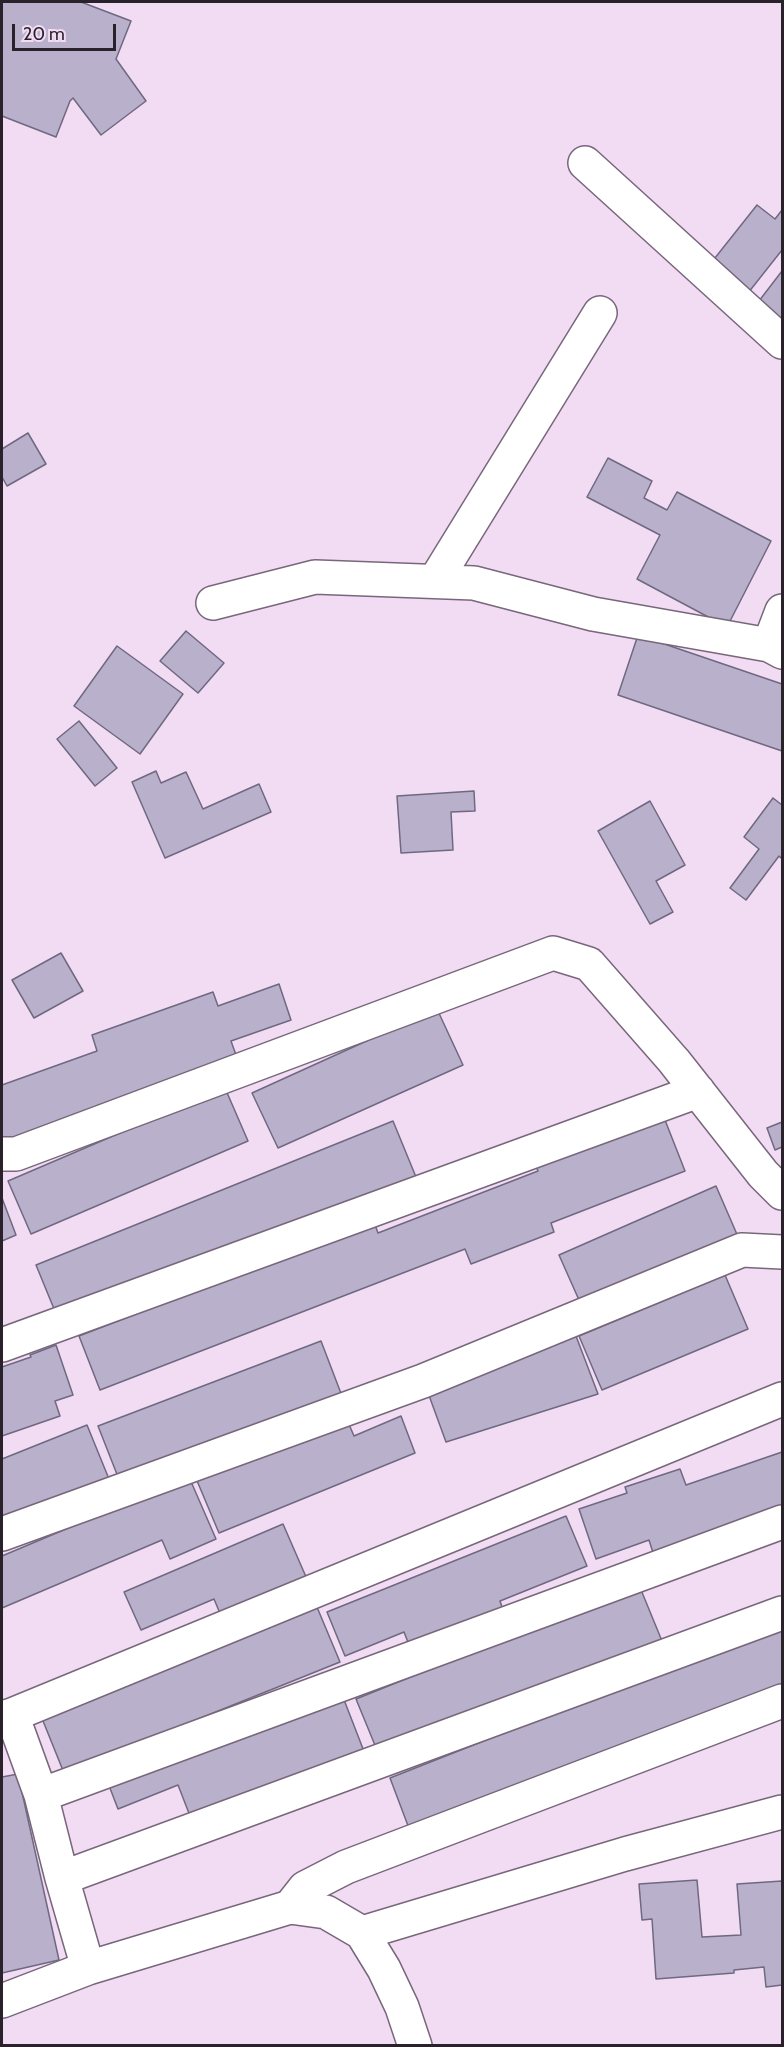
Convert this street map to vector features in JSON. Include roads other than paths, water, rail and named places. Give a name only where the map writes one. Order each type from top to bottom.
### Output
[{"type":"street","points":[[585,163],[783,342]]},
{"type":"street","points":[[435,581],[600,314]]},
{"type":"street","points":[[213,603],[315,577],[474,583],[593,614],[776,649],[783,611]]},
{"type":"street","points":[[2,1154],[16,1154],[553,953],[589,964],[674,1060],[763,1174],[783,1193]]},
{"type":"street","points":[[2,1344],[698,1091]]},
{"type":"street","points":[[2,1534],[423,1381],[742,1250],[783,1252]]},
{"type":"street","points":[[88,1968],[41,1795],[7,1716],[783,1399]]},
{"type":"street","points":[[41,1795],[783,1522]]},
{"type":"street","points":[[62,1878],[783,1613]]},
{"type":"street","points":[[290,1907],[305,1888],[346,1867],[783,1701]]},
{"type":"street","points":[[362,1933],[625,1854],[783,1812]]},
{"type":"street","points":[[2,2001],[88,1968],[290,1907],[326,1912],[362,1933],[402,2007],[415,2046]]}]
